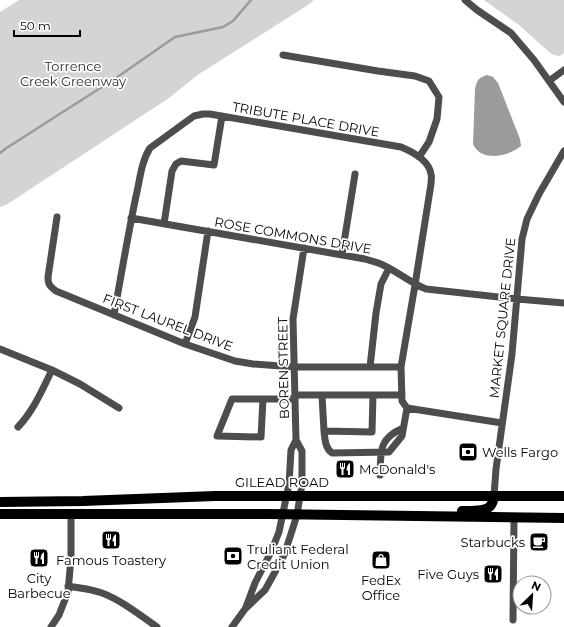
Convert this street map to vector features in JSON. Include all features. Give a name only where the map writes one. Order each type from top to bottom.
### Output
[{"type":"main road","name":"GILEAD ROAD","points":[[0,502],[83,501],[214,496],[564,496]]},
{"type":"main road","points":[[416,516],[488,508],[491,506],[494,496]]},
{"type":"main road","points":[[0,514],[283,514],[564,518]]},
{"type":"street","points":[[466,0],[476,10],[512,33],[534,60],[564,102]]},
{"type":"street","points":[[283,55],[415,76],[429,81],[439,97],[437,119],[429,142],[419,156]]},
{"type":"street","points":[[549,81],[564,70]]},
{"type":"street","name":"TRIBUTE PLACE DRIVE","points":[[114,315],[131,218],[146,154],[150,148],[194,116],[210,114],[401,147],[411,151],[425,161],[432,174],[416,285],[401,367],[402,401],[407,408]]},
{"type":"street","points":[[164,224],[172,171],[176,164],[181,161],[214,165],[222,116]]},
{"type":"street","name":"MARKET SQUARE DRIVE","points":[[494,496],[496,469],[512,354],[522,239],[528,219],[539,194],[564,151]]},
{"type":"street","points":[[342,255],[355,174]]},
{"type":"street","name":"FIRST LAUREL DRIVE","points":[[57,216],[48,277],[48,284],[56,291],[185,344],[235,361],[294,367],[401,367]]},
{"type":"street","name":"ROSE COMMONS DRIVE","points":[[131,218],[365,258],[383,264],[416,285],[426,289],[517,299],[564,302]]},
{"type":"street","points":[[185,344],[195,317],[208,232]]},
{"type":"street","name":"BOREN STREET","points":[[232,627],[245,609],[265,590],[284,555],[297,515],[302,484],[302,452],[296,440],[293,319],[304,248]]},
{"type":"street","points":[[370,367],[376,312],[381,284],[388,268]]},
{"type":"street","points":[[0,349],[52,370],[80,384],[119,408]]},
{"type":"street","points":[[18,426],[27,417],[36,403],[52,370]]},
{"type":"street","points":[[324,431],[372,432],[373,395]]},
{"type":"street","points":[[263,399],[261,437],[217,436],[232,398],[263,399],[322,396],[402,395]]},
{"type":"street","points":[[322,396],[324,431],[328,450],[332,453],[380,453]]},
{"type":"street","points":[[380,475],[380,453],[384,442],[393,432],[403,428],[407,408],[502,423]]},
{"type":"street","name":"BOREN STREET","points":[[245,609],[255,583],[271,552],[279,532],[290,481],[291,450],[296,440]]},
{"type":"street","points":[[52,627],[59,615],[68,592],[71,558],[72,514]]},
{"type":"street","points":[[513,620],[514,518]]},
{"type":"street","points":[[68,586],[89,589],[102,593],[124,604],[157,627]]},
{"type":"green space","name":"Torrence Creek Greenway","points":[[19,0],[314,0],[199,74],[169,98],[6,205],[0,207],[0,12]]},
{"type":"green space","points":[[484,0],[564,0],[564,53],[560,56],[549,52],[519,25]]},
{"type":"shaded area","points":[[487,75],[493,77],[498,83],[520,139],[521,146],[511,152],[499,156],[482,153],[476,149],[473,144],[476,83],[482,77]]},
{"type":"waterway","points":[[0,153],[116,78],[175,37],[223,27],[233,21],[251,0]]},
{"type":"place","name":"Wells Fargo","points":[[468,452]]},
{"type":"place","name":"McDonald's","points":[[345,469]]},
{"type":"place","name":"Famous Toastery","points":[[111,540]]},
{"type":"place","name":"Starbucks","points":[[539,542]]},
{"type":"place","name":"Truliant Federal Credit Union","points":[[233,556]]},
{"type":"place","name":"City Barbecue","points":[[39,558]]},
{"type":"place","name":"FedEx Office","points":[[381,560]]},
{"type":"place","name":"Five Guys","points":[[493,574]]}]
